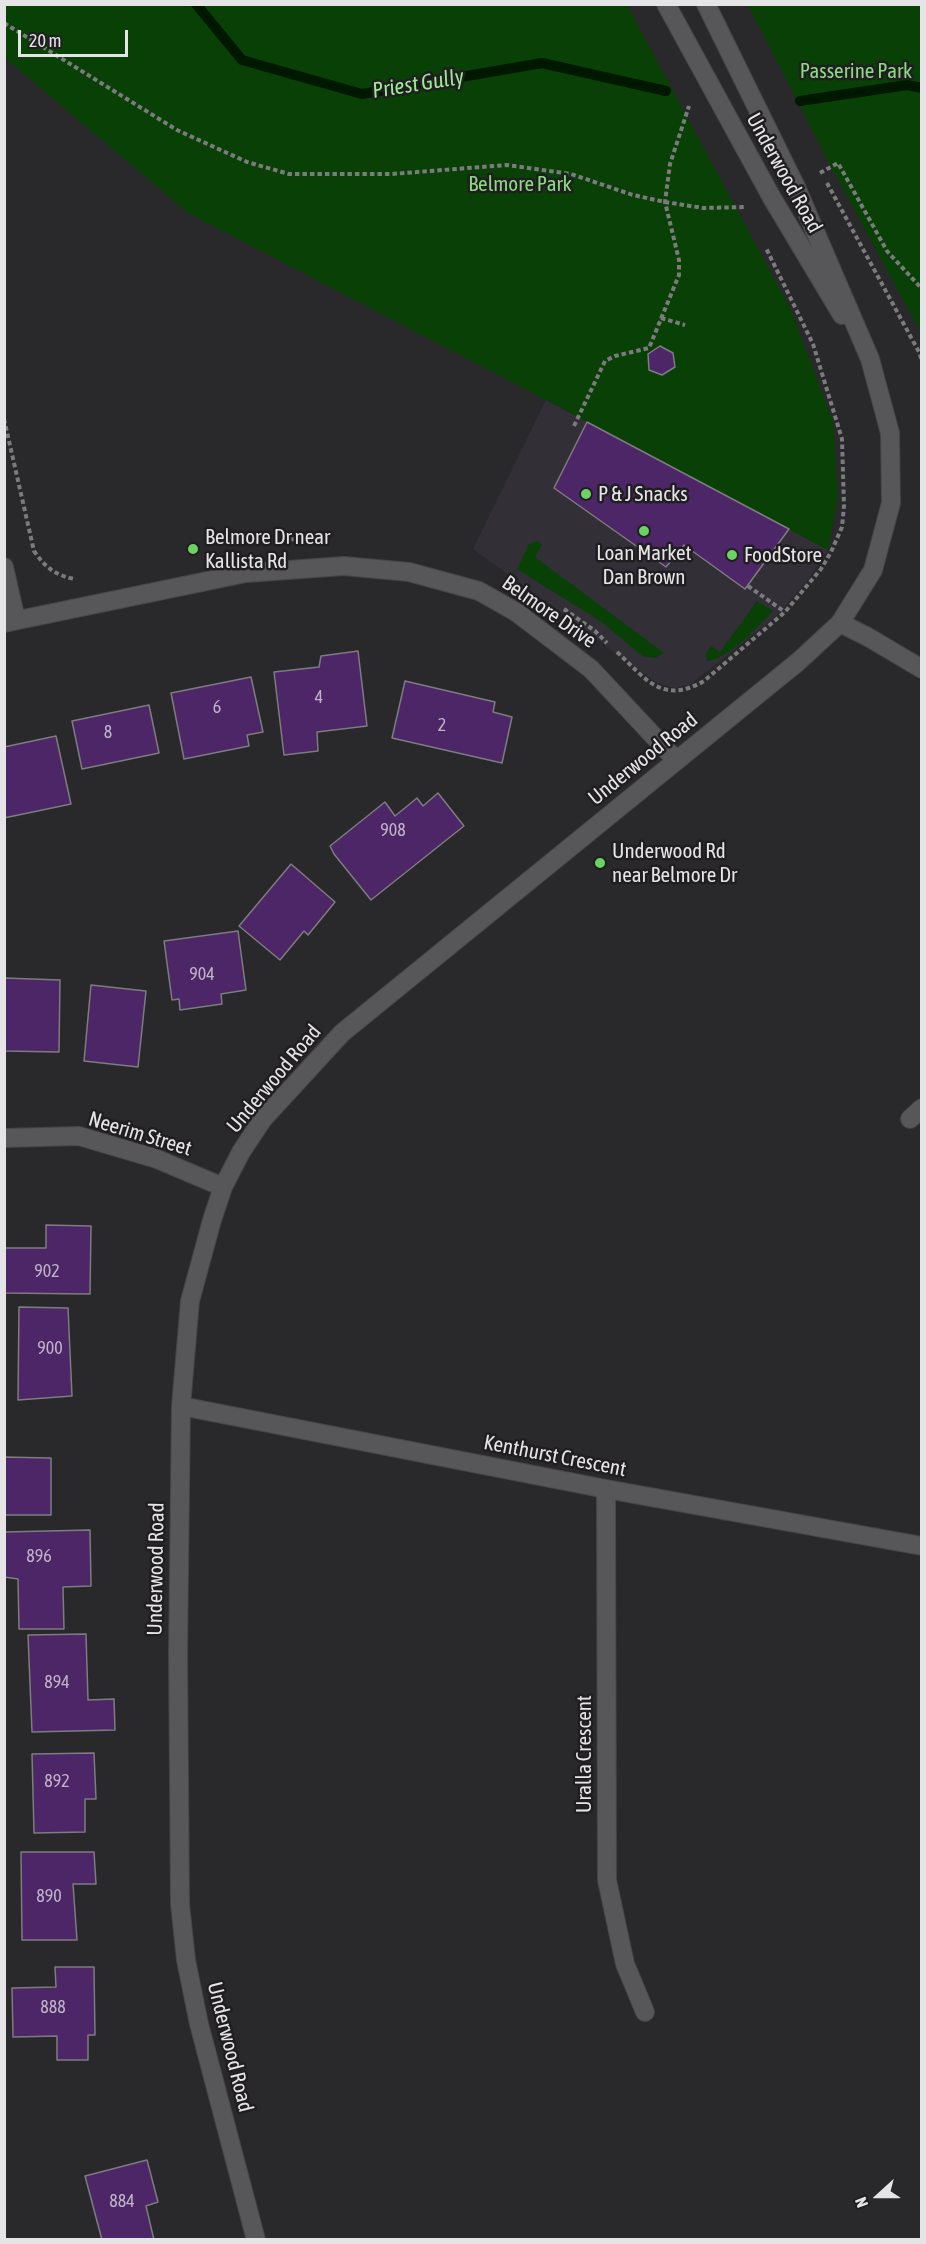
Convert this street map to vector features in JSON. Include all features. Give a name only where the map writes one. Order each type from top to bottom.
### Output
[{"type":"street","name":"Underwood Road","points":[[666,4],[772,198],[821,283],[870,360]]},
{"type":"street","name":"Underwood Road","points":[[256,2240],[199,2024],[186,1960],[180,1904],[178,1654],[181,1406],[190,1301],[212,1220],[224,1187],[263,1119],[342,1033],[799,661],[840,623],[873,570],[891,503],[891,433],[870,360],[796,187],[706,4]]},
{"type":"street","name":"Belmore Drive","points":[[10,621],[246,573],[344,566],[409,572],[479,591],[516,612],[591,669],[676,760]]},
{"type":"street","points":[[4,567],[10,621]]},
{"type":"street","points":[[840,623],[921,669]]},
{"type":"street","name":"Neerim Street","points":[[4,1138],[79,1136],[157,1159],[224,1187]]},
{"type":"street","name":"Kenthurst Crescent","points":[[181,1406],[606,1489],[921,1546]]},
{"type":"street","name":"Uralla Crescent","points":[[606,1489],[607,1880],[625,1964],[645,2012]]},
{"type":"path","points":[[4,22],[177,130],[247,162],[289,174],[392,174],[507,165],[571,174],[633,195],[703,208],[745,207],[772,198]]},
{"type":"path","points":[[574,426],[605,361],[615,356],[649,348],[679,275],[679,260],[665,202],[670,164],[689,106]]},
{"type":"path","points":[[796,187],[838,163],[887,251],[921,289]]},
{"type":"path","points":[[745,207],[750,216]]},
{"type":"path","points":[[691,689],[704,681],[784,612],[821,569],[842,527],[844,506],[842,439],[813,344],[764,243]]},
{"type":"path","points":[[661,318],[685,325]]},
{"type":"path","points":[[748,586],[784,612]]},
{"type":"shaded area","points":[[546,400],[828,550],[805,584],[775,617],[691,684],[675,688],[657,683],[473,549]]},
{"type":"green space","name":"Belmore Park","points":[[5,5],[627,5],[791,310],[833,422],[838,496],[828,550],[188,213],[5,58]]},
{"type":"green space","name":"Passerine Park","points":[[748,5],[921,5],[921,333],[827,159]]},
{"type":"green space","points":[[538,541],[542,545],[535,557],[664,653],[655,658],[642,656],[603,623],[517,569],[529,544]]},
{"type":"green space","points":[[757,601],[773,611],[734,649],[716,659],[707,661],[706,654],[711,646],[720,652]]},
{"type":"building","points":[[660,346],[673,353],[675,367],[662,375],[649,370],[648,354]]},
{"type":"building","points":[[587,422],[789,529],[745,589],[684,545],[666,567],[554,488]]},
{"type":"building","points":[[358,651],[367,726],[317,732],[318,751],[284,755],[274,672],[319,667],[321,656]]},
{"type":"building","points":[[251,677],[263,732],[247,735],[249,746],[184,759],[171,693]]},
{"type":"building","points":[[405,681],[495,702],[493,712],[512,717],[502,763],[392,738]]},
{"type":"building","points":[[149,705],[159,753],[82,769],[72,721]]},
{"type":"building","points":[[56,736],[71,804],[4,818],[4,747]]},
{"type":"building","points":[[438,793],[464,826],[371,900],[330,846],[385,802],[395,816],[417,798],[423,806]]},
{"type":"building","points":[[291,864],[335,902],[308,935],[304,931],[280,960],[239,926]]},
{"type":"building","points":[[238,931],[246,990],[221,994],[222,1004],[180,1010],[179,999],[172,1000],[164,941]]},
{"type":"building","points":[[4,978],[60,980],[59,1052],[4,1051]]},
{"type":"building","points":[[91,985],[146,991],[138,1067],[84,1061]]},
{"type":"building","points":[[46,1225],[91,1226],[90,1294],[4,1293],[4,1248],[46,1248]]},
{"type":"building","points":[[19,1307],[68,1308],[72,1396],[18,1400]]},
{"type":"building","points":[[4,1457],[51,1458],[51,1515],[4,1515]]},
{"type":"building","points":[[90,1530],[91,1586],[63,1587],[64,1629],[19,1629],[18,1579],[4,1577],[4,1532]]},
{"type":"building","points":[[86,1634],[88,1700],[114,1699],[115,1730],[32,1732],[28,1635]]},
{"type":"building","points":[[94,1753],[96,1799],[85,1799],[85,1832],[34,1833],[32,1754]]},
{"type":"building","points":[[21,1852],[94,1852],[96,1884],[73,1884],[77,1940],[22,1940]]},
{"type":"building","points":[[55,1967],[94,1967],[95,2035],[88,2035],[88,2060],[57,2060],[57,2036],[13,2037],[12,1988],[56,1987]]},
{"type":"building","points":[[147,2160],[158,2202],[146,2206],[154,2240],[102,2240],[85,2176]]},
{"type":"waterway","name":"Priest Gully","points":[[196,4],[242,60],[362,94],[542,63],[666,91]]},
{"type":"waterway","name":"Priest Gully","points":[[800,101],[907,85],[922,88]]},
{"type":"place","name":"P & J Snacks","points":[[586,494]]},
{"type":"place","name":"Loan Market Dan Brown","points":[[644,531]]},
{"type":"place","name":"Belmore Dr near Kallista Rd","points":[[193,549]]},
{"type":"place","name":"FoodStore","points":[[732,555]]},
{"type":"place","name":"Underwood Rd near Belmore Dr","points":[[600,863]]}]
